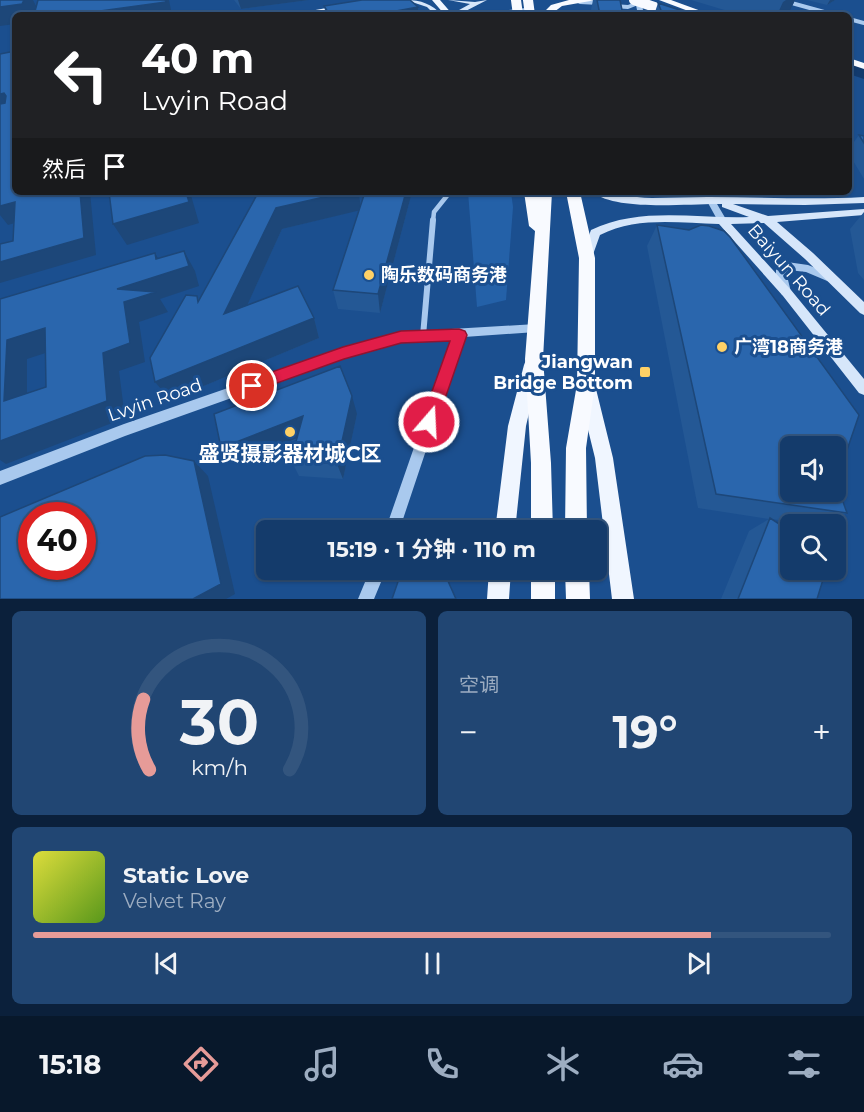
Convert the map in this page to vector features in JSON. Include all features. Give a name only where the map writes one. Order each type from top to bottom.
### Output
[{"type":"highway","points":[[547,12],[550,8],[592,0]]},
{"type":"highway","points":[[650,0],[686,12]]},
{"type":"highway","points":[[664,0],[699,12]]},
{"type":"highway","points":[[637,1],[669,12]]},
{"type":"highway","points":[[531,195],[540,251]]},
{"type":"highway","points":[[542,520],[541,463],[534,359],[545,195]]},
{"type":"highway","points":[[576,197],[587,258],[586,384],[576,448],[576,520]]},
{"type":"highway","points":[[543,580],[543,599]]},
{"type":"highway","points":[[577,580],[578,599]]},
{"type":"main road","points":[[409,0],[429,6],[436,12]]},
{"type":"main road","points":[[436,0],[448,12]]},
{"type":"main road","points":[[451,0],[476,3]]},
{"type":"main road","points":[[457,12],[484,0]]},
{"type":"main road","points":[[313,12],[354,6]]},
{"type":"main road","points":[[610,195],[621,198],[708,196],[805,203],[864,200]]},
{"type":"main road","name":"Baiyun Road","points":[[708,196],[766,219],[864,310]]},
{"type":"main road","points":[[587,258],[595,233],[616,223],[654,220],[722,221],[864,212]]},
{"type":"main road","name":"Baiyun Road","points":[[722,221],[786,293],[864,389]]},
{"type":"main road","points":[[506,520],[517,426],[534,359]]},
{"type":"main road","points":[[586,384],[604,458],[623,599]]},
{"type":"main road","points":[[498,599],[499,580]]},
{"type":"street","points":[[781,0],[824,12]]},
{"type":"street","points":[[580,2],[628,7],[637,1]]},
{"type":"street","points":[[510,12],[520,10],[536,12]]},
{"type":"street","points":[[423,336],[434,212],[448,195]]},
{"type":"street","name":"Baiyun Road","points":[[708,196],[722,221]]},
{"type":"street","points":[[786,293],[781,277],[782,270],[787,266],[808,269],[833,279]]},
{"type":"street","name":"Lvyin Road","points":[[0,478],[124,430],[343,353],[401,337],[459,335],[536,328]]},
{"type":"street","points":[[396,520],[459,335]]},
{"type":"street","points":[[366,599],[374,580]]},
{"type":"shaded area","points":[[468,195],[511,195],[513,207],[506,300],[477,307]]},
{"type":"building","points":[[0,0],[24,0],[22,4],[0,7]]},
{"type":"building","points":[[38,0],[165,0],[166,2],[93,12],[35,12]]},
{"type":"building","points":[[362,0],[410,0],[418,7],[397,12],[328,12],[324,6]]},
{"type":"building","points":[[597,0],[620,0],[622,12],[599,12]]},
{"type":"building","points":[[658,3],[686,12],[662,12]]},
{"type":"building","points":[[12,52],[12,195],[80,195],[84,238],[0,262],[0,244],[13,241],[15,202],[0,206],[0,104],[5,103],[6,96],[4,93],[0,94],[0,54]]},
{"type":"building","points":[[109,195],[187,195],[189,202],[113,224]]},
{"type":"building","points":[[257,195],[333,195],[276,208],[224,314],[298,286],[314,318],[155,382],[150,358],[186,295],[197,296],[198,302]]},
{"type":"building","points":[[364,195],[405,195],[378,294],[333,290]]},
{"type":"building","name":"广湾18商务港","points":[[657,225],[689,230],[701,225],[724,231],[859,415],[846,453],[846,436],[780,436],[780,502],[843,502],[847,513],[716,494]]},
{"type":"building","points":[[184,251],[189,266],[117,289],[156,292],[124,302],[130,343],[103,353],[107,401],[0,441],[0,299],[155,253],[156,259]],"holes":[[[45,328],[46,387],[4,401],[7,340]]]},
{"type":"building","points":[[340,366],[352,396],[337,464],[291,460],[303,416],[221,448],[214,414]]},
{"type":"building","points":[[165,455],[194,461],[221,584],[193,599],[0,599],[0,517],[18,509],[18,580],[96,580],[96,502],[36,502],[145,456]]},
{"type":"building","points":[[770,518],[780,524],[780,580],[823,580],[817,599],[738,599]]},
{"type":"building","points":[[399,580],[447,580],[456,599],[392,599]]},
{"type":"waterway","points":[[852,69],[864,73]]},
{"type":"place","name":"陶乐数码商务港","points":[[369,275]]},
{"type":"place","name":"广湾18商务港","points":[[722,347]]},
{"type":"place","name":"Jiangwan Bridge Bottom","points":[[645,372]]},
{"type":"place","name":"盛贤摄影器材城C区","points":[[290,432]]},
{"type":"route","points":[[252,386],[343,353],[401,337],[459,335],[429,422]]}]
